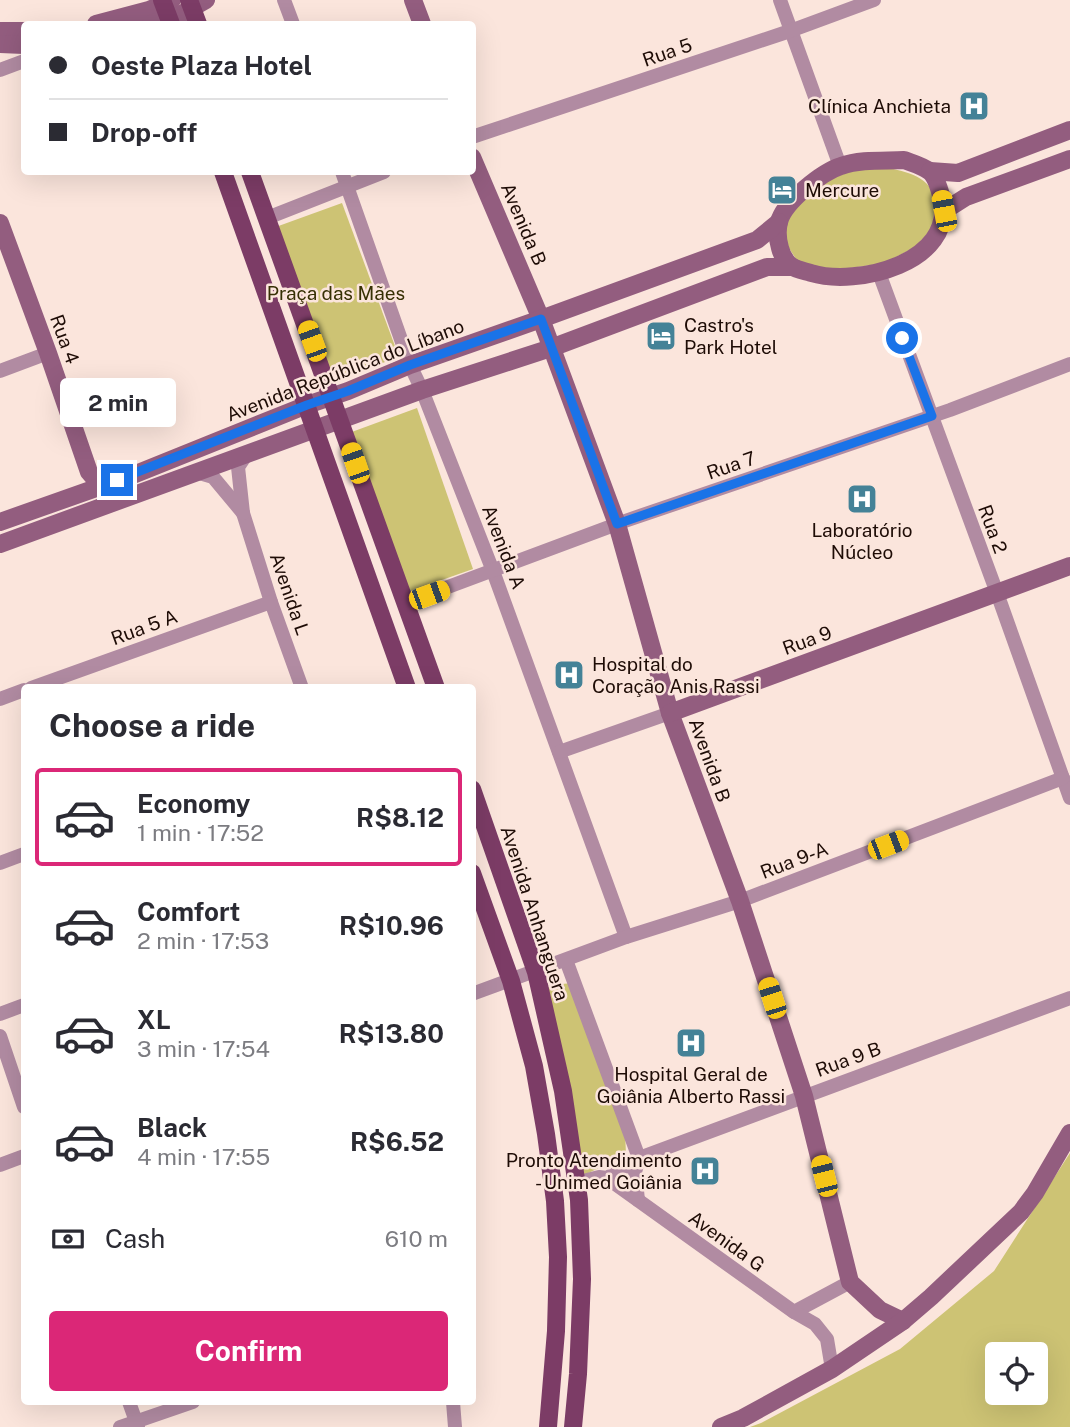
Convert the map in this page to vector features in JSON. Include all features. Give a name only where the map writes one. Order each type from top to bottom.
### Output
[{"type":"main road","points":[[413,0],[421,21]]},
{"type":"main road","points":[[111,21],[168,10],[196,8]]},
{"type":"main road","points":[[0,31],[21,31]]},
{"type":"main road","points":[[0,44],[21,45]]},
{"type":"main road","points":[[793,267],[782,257],[778,241],[779,222],[798,194],[840,166],[869,161],[904,160],[930,171],[958,173],[1070,130]]},
{"type":"main road","points":[[944,211],[966,197],[1066,161],[1052,136]]},
{"type":"main road","name":"Avenida B","points":[[476,166],[541,319],[617,524],[670,713],[740,901],[804,1096],[849,1282]]},
{"type":"main road","points":[[0,544],[422,390],[551,348],[767,267],[793,267],[818,275],[878,274],[914,258],[934,238],[944,211],[940,191],[930,171]]},
{"type":"main road","points":[[224,175],[406,684]]},
{"type":"main road","points":[[251,175],[435,684]]},
{"type":"main road","name":"Avenida República do Líbano","points":[[0,522],[145,470],[410,365],[757,240],[779,222]]},
{"type":"main road","name":"Rua 4","points":[[0,223],[89,472],[116,503]]},
{"type":"main road","name":"Rua 9","points":[[670,713],[1070,566]]},
{"type":"main road","name":"Avenida Anhanguera","points":[[476,800],[536,972],[580,1182],[581,1321],[573,1427]]},
{"type":"main road","points":[[476,884],[511,981],[534,1066],[547,1134],[558,1257],[556,1331],[548,1427]]},
{"type":"main road","points":[[721,1427],[743,1418],[832,1369],[903,1321],[1021,1212],[1070,1133]]},
{"type":"main road","points":[[849,1282],[880,1310],[903,1321]]},
{"type":"street","points":[[284,0],[292,21]]},
{"type":"street","points":[[780,0],[840,166]]},
{"type":"street","name":"Rua 5","points":[[476,137],[874,0]]},
{"type":"street","points":[[0,70],[21,62]]},
{"type":"street","name":"Avenida A","points":[[343,175],[410,365],[493,571],[626,937]]},
{"type":"street","points":[[267,218],[376,175]]},
{"type":"street","name":"Rua 2","points":[[878,274],[1070,798]]},
{"type":"street","points":[[0,371],[48,353]]},
{"type":"street","name":"Rua 7","points":[[405,603],[617,524],[932,416],[1070,364]]},
{"type":"street","name":"Avenida L","points":[[246,455],[238,467],[243,513],[301,684]]},
{"type":"street","name":"Avenida L","points":[[196,472],[213,477],[243,513]]},
{"type":"street","name":"Rua 5 A","points":[[42,684],[271,602]]},
{"type":"street","points":[[0,699],[21,691]]},
{"type":"street","name":"Rua 9","points":[[559,752],[670,713]]},
{"type":"street","name":"Rua 9-A","points":[[511,981],[626,937],[740,901],[1063,778]]},
{"type":"street","points":[[0,863],[21,855]]},
{"type":"street","points":[[566,960],[639,1158],[635,1172],[638,1200]]},
{"type":"street","points":[[476,993],[511,981]]},
{"type":"street","name":"Rua 9 B","points":[[607,1178],[639,1158],[1070,998]]},
{"type":"street","points":[[0,1014],[21,1006]]},
{"type":"street","points":[[0,1036],[21,1098]]},
{"type":"street","points":[[0,1165],[21,1157]]},
{"type":"street","points":[[580,1182],[599,1177],[607,1178]]},
{"type":"street","name":"Avenida G","points":[[607,1178],[794,1312],[815,1324],[827,1339],[832,1369]]},
{"type":"street","points":[[794,1312],[849,1282]]},
{"type":"street","points":[[130,1405],[137,1424]]},
{"type":"street","points":[[120,1427],[137,1424],[185,1405]]},
{"type":"street","points":[[448,1427],[453,1405]]},
{"type":"street","points":[[453,1405],[455,1427]]},
{"type":"green space","points":[[878,166],[910,174],[929,186],[934,201],[933,228],[915,247],[885,263],[830,271],[798,262],[785,242],[784,222],[795,206],[828,180],[851,171]]},
{"type":"green space","name":"Praça das Mães","points":[[342,203],[399,357],[330,382],[273,228]]},
{"type":"green space","points":[[417,408],[473,569],[405,593],[349,433]]},
{"type":"green space","points":[[573,983],[625,1131],[626,1155],[580,1177],[544,994],[550,985]]},
{"type":"green space","points":[[1070,1153],[1070,1427],[750,1427],[900,1349],[994,1271]]},
{"type":"place","name":"Clínica Anchieta","points":[[974,106]]},
{"type":"place","name":"Mercure","points":[[782,190]]},
{"type":"place","name":"Castro's Park Hotel","points":[[661,336]]},
{"type":"place","name":"Laboratório Núcleo","points":[[862,499]]},
{"type":"place","name":"Hospital do Coração Anis Rassi","points":[[569,675]]},
{"type":"place","name":"Hospital Geral de Goiânia Alberto Rassi","points":[[691,1043]]},
{"type":"place","name":"Pronto Atendimento - Unimed Goiânia","points":[[705,1171]]},
{"type":"route","points":[[117,480],[410,365],[541,319],[617,524],[932,416],[902,338]]}]
